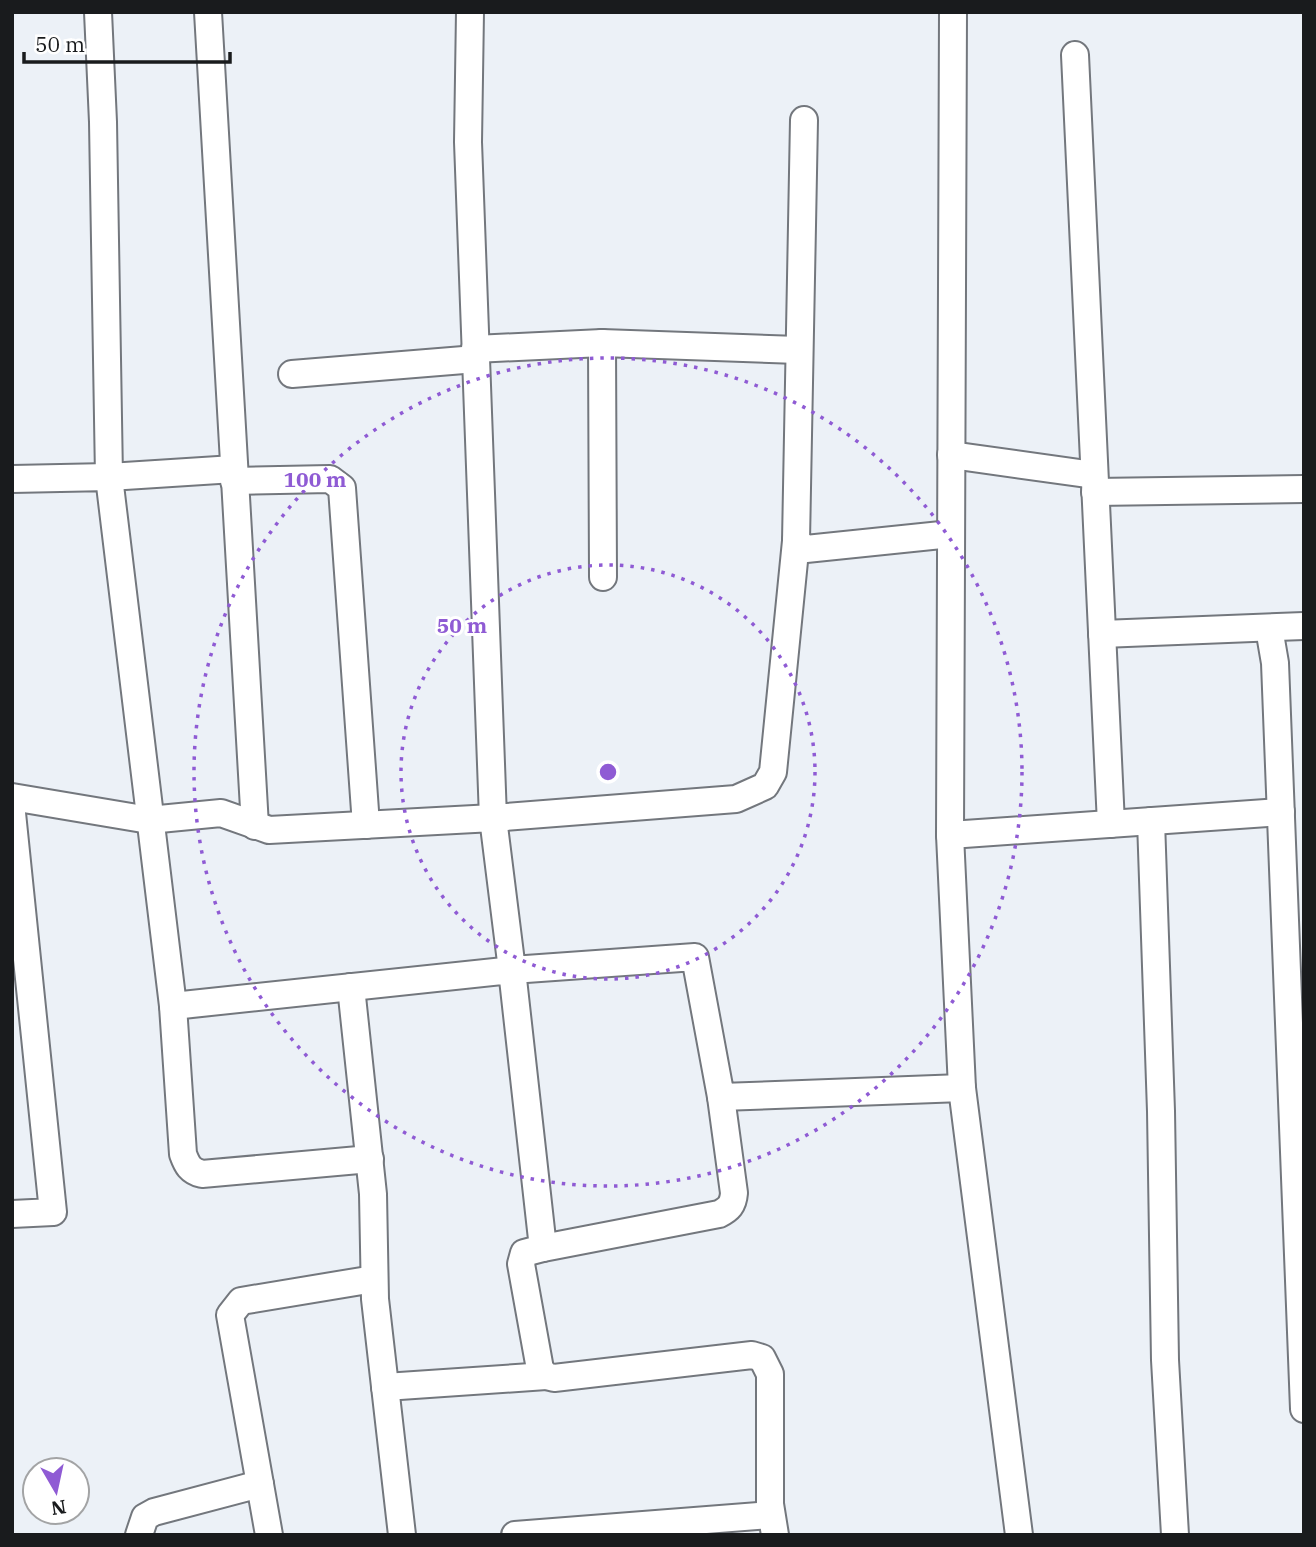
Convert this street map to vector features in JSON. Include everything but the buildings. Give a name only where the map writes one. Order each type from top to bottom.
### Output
[{"type":"street","points":[[98,12],[103,122],[109,477],[173,1006],[183,1154],[194,1172],[370,1159]]},
{"type":"street","points":[[208,12],[255,826]]},
{"type":"street","points":[[470,12],[467,120],[493,818],[542,1248]]},
{"type":"street","points":[[953,12],[950,835],[962,1088],[1019,1535]]},
{"type":"street","points":[[1075,55],[1111,824]]},
{"type":"street","points":[[12,797],[149,820],[221,813],[269,830],[493,818],[736,799],[765,786],[773,772],[796,541],[804,120]]},
{"type":"street","points":[[602,343],[603,577]]},
{"type":"street","points":[[292,374],[602,343],[799,350]]},
{"type":"street","points":[[951,455],[1095,483],[1304,489]]},
{"type":"street","points":[[12,479],[234,475],[330,479],[342,488],[366,825]]},
{"type":"street","points":[[796,541],[806,549],[951,534]]},
{"type":"street","points":[[1102,634],[1304,626]]},
{"type":"street","points":[[1269,628],[1275,663],[1304,1409]]},
{"type":"street","points":[[950,835],[1281,812]]},
{"type":"street","points":[[12,813],[53,1212],[12,1214]]},
{"type":"street","points":[[1151,821],[1165,1360],[1175,1535]]},
{"type":"street","points":[[173,1006],[512,970],[695,957],[721,1097],[734,1203],[719,1214],[524,1253],[521,1264],[540,1369],[546,1376]]},
{"type":"street","points":[[351,987],[370,1159],[374,1279],[402,1535]]},
{"type":"street","points":[[721,1097],[962,1088]]},
{"type":"street","points":[[269,1535],[230,1324],[234,1307],[241,1301],[374,1279]]},
{"type":"street","points":[[385,1387],[546,1376],[554,1378],[752,1354],[762,1358],[770,1374],[773,1525],[515,1535]]},
{"type":"street","points":[[139,1535],[145,1517],[154,1512],[260,1484]]}]
